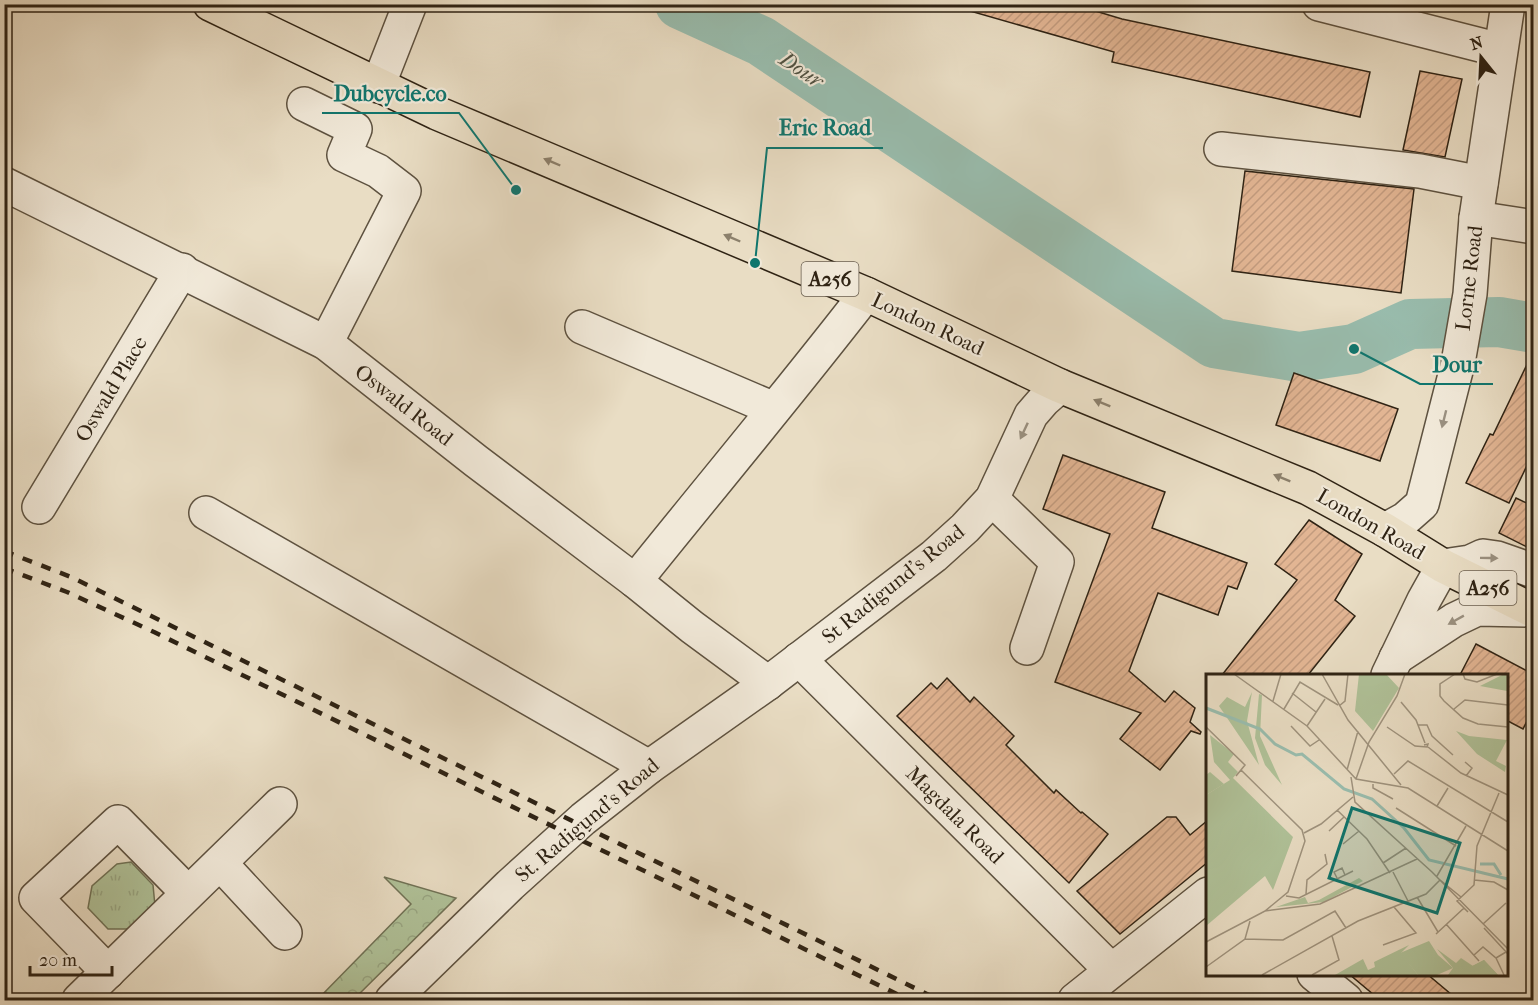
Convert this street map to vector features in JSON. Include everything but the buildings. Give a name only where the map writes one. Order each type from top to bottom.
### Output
[{"type":"main road","name":"London Road","points":[[210,4],[378,86],[866,294],[1060,386],[1308,488],[1385,530],[1443,566],[1533,611]]},
{"type":"street","points":[[378,86],[411,4]]},
{"type":"street","points":[[1319,4],[1500,50]]},
{"type":"street","name":"Lorne Road","points":[[1385,530],[1404,519],[1422,504],[1458,363],[1470,294],[1476,218],[1508,4]]},
{"type":"street","points":[[304,104],[356,129],[344,155],[378,171],[404,191],[326,343]]},
{"type":"street","points":[[1221,149],[1420,171],[1481,183]]},
{"type":"street","name":"Oswald Road","points":[[4,184],[326,343],[476,461],[768,683]]},
{"type":"street","points":[[1476,218],[1533,226]]},
{"type":"street","name":"Oswald Place","points":[[39,507],[182,270]]},
{"type":"street","points":[[635,581],[795,386],[866,294]]},
{"type":"street","points":[[582,327],[774,409]]},
{"type":"street","name":"St Radigund's Road","points":[[799,659],[933,556],[965,528],[992,499],[1031,415],[1060,386]]},
{"type":"street","points":[[992,499],[1057,562],[1027,648]]},
{"type":"street","points":[[206,513],[649,767]]},
{"type":"street","name":"London Road","points":[[1443,566],[1470,562],[1484,556],[1497,558],[1533,571]]},
{"type":"street","points":[[1392,667],[1443,566]]},
{"type":"street","points":[[1392,667],[1454,621],[1477,609],[1533,611]]},
{"type":"street","name":"St. Radigund's Road","points":[[392,1000],[542,855],[583,819],[649,767],[799,659]]},
{"type":"street","name":"Magdala Road","points":[[799,659],[1111,970]]},
{"type":"street","points":[[79,1000],[280,804]]},
{"type":"street","points":[[108,972],[36,898],[118,822],[188,893]]},
{"type":"street","points":[[220,863],[285,933]]},
{"type":"street","points":[[1076,1000],[1206,896]]},
{"type":"street","points":[[1315,975],[1346,1000]]},
{"type":"green space","points":[[131,862],[153,885],[155,906],[131,929],[108,929],[88,908],[92,886],[117,864]]},
{"type":"green space","points":[[384,877],[456,898],[353,1000],[317,1000],[411,904]]},
{"type":"waterway","name":"Dour","points":[[680,4],[761,41],[1214,343],[1299,357],[1354,349],[1410,324],[1499,322],[1534,328]]},
{"type":"railway","points":[[4,551],[71,577],[939,1000]]},
{"type":"railway","points":[[4,568],[67,592],[154,632],[909,1000]]},
{"type":"place","name":"Dubcycle.co","points":[[516,190]]},
{"type":"place","name":"Eric Road","points":[[755,263]]},
{"type":"place","name":"Dour","points":[[1354,349]]}]
